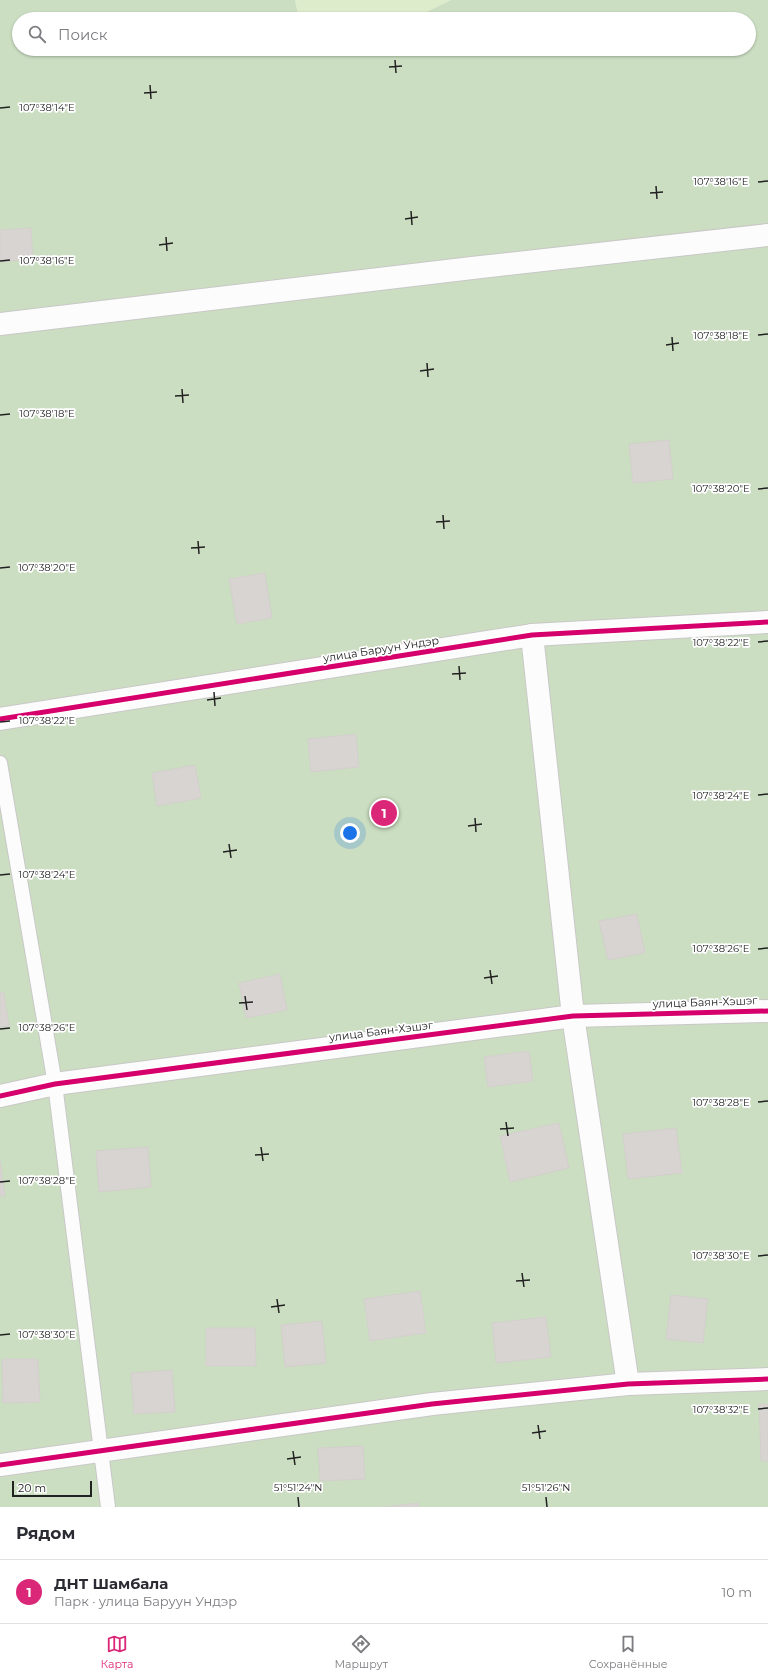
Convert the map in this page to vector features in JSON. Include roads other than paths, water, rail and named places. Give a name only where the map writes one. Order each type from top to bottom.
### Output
[{"type":"street","points":[[0,324],[472,268],[768,235]]},
{"type":"street","name":"улица Баруун Ундэр","points":[[0,719],[532,635],[768,622]]},
{"type":"street","points":[[532,635],[573,1016],[628,1384]]},
{"type":"street","name":"улица Баян-Хэшэг","points":[[0,1096],[55,1084],[573,1016],[768,1011]]},
{"type":"street","points":[[0,1466],[432,1404],[628,1384],[768,1379]]},
{"type":"lane","points":[[0,763],[55,1084],[108,1507]]},
{"type":"place","name":"ДНТ Шамбала","points":[[384,813]]}]
